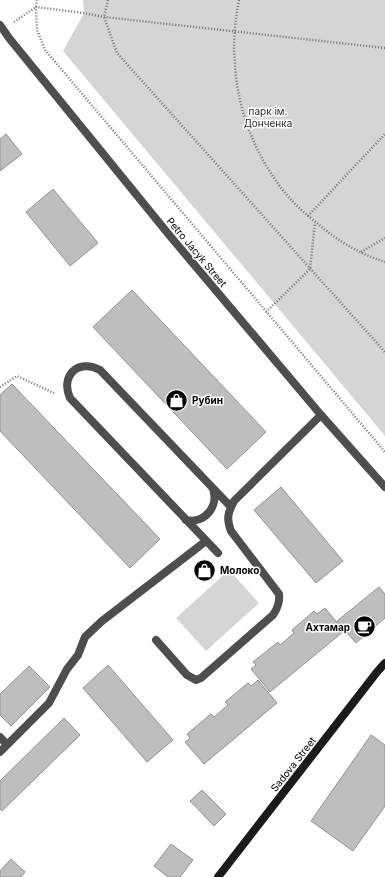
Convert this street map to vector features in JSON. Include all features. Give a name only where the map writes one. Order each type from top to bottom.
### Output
[{"type":"main road","name":"Sadova Street","points":[[218,877],[385,663]]},
{"type":"street","name":"Petro Jacyk Street","points":[[2,28],[19,51],[170,236],[321,415],[385,487]]},
{"type":"street","points":[[218,553],[70,398],[66,386],[71,374],[82,366],[95,367],[100,370],[231,506]]},
{"type":"street","points":[[156,640],[187,675],[196,680],[207,673],[278,609],[280,599],[278,594],[231,532],[227,519],[229,510],[234,501],[321,415]]},
{"type":"street","points":[[186,520],[194,521],[200,519],[208,513],[214,504],[215,493],[213,488]]},
{"type":"street","points":[[0,752],[49,703],[67,669],[78,655],[85,637],[206,541]]},
{"type":"street","points":[[0,737],[7,745]]},
{"type":"path","points":[[37,0],[37,30],[45,50],[385,452]]},
{"type":"path","points":[[108,0],[104,17],[117,53],[385,352]]},
{"type":"path","points":[[239,0],[234,49],[236,80],[242,110],[252,138],[266,165],[283,190],[308,216],[327,232],[352,248],[385,262]]},
{"type":"path","points":[[2,28],[36,7],[104,17],[385,48]]},
{"type":"path","points":[[308,216],[385,134]]},
{"type":"path","points":[[266,312],[310,269],[316,222]]},
{"type":"path","points":[[361,252],[385,238]]},
{"type":"path","points":[[0,387],[17,376],[51,392],[70,398]]},
{"type":"green space","name":"парк ім. Донченка","points":[[83,0],[385,0],[385,436],[63,51],[84,13]]},
{"type":"green space","points":[[229,570],[259,603],[206,651],[176,618]]},
{"type":"building","points":[[6,134],[22,154],[0,171],[0,139]]},
{"type":"building","points":[[53,189],[98,243],[70,266],[26,212]]},
{"type":"building","points":[[132,290],[266,432],[227,469],[93,327]]},
{"type":"building","points":[[12,384],[160,539],[130,568],[0,431],[0,395]]},
{"type":"building","points":[[281,487],[343,561],[316,583],[254,510]]},
{"type":"building","name":"Молоко","points":[[204,560],[215,570],[206,579],[196,569]]},
{"type":"building","points":[[379,587],[385,594],[385,618],[356,643],[337,621]]},
{"type":"building","points":[[325,608],[344,631],[270,692],[251,669],[256,665],[253,662],[278,642],[280,645],[294,633],[292,630],[314,611],[317,614]]},
{"type":"building","points":[[108,665],[173,740],[147,762],[83,688]]},
{"type":"building","points":[[29,666],[50,687],[11,726],[0,715],[0,694]]},
{"type":"building","points":[[258,680],[277,703],[204,764],[185,742],[190,738],[187,734],[211,714],[214,717],[228,705],[225,702],[248,683],[251,686]]},
{"type":"building","points":[[64,718],[80,735],[2,811],[0,809],[0,781]]},
{"type":"building","points":[[371,735],[385,745],[385,806],[353,851],[311,821]]},
{"type":"building","points":[[202,790],[226,814],[214,826],[190,801]]},
{"type":"building","points":[[171,844],[193,860],[180,877],[168,877],[154,866]]},
{"type":"building","points":[[11,859],[25,872],[21,877],[0,877],[0,871]]},
{"type":"place","name":"Рубин","points":[[176,400]]},
{"type":"place","name":"Молоко","points":[[205,570]]},
{"type":"place","name":"Ахтамар","points":[[365,627]]}]
